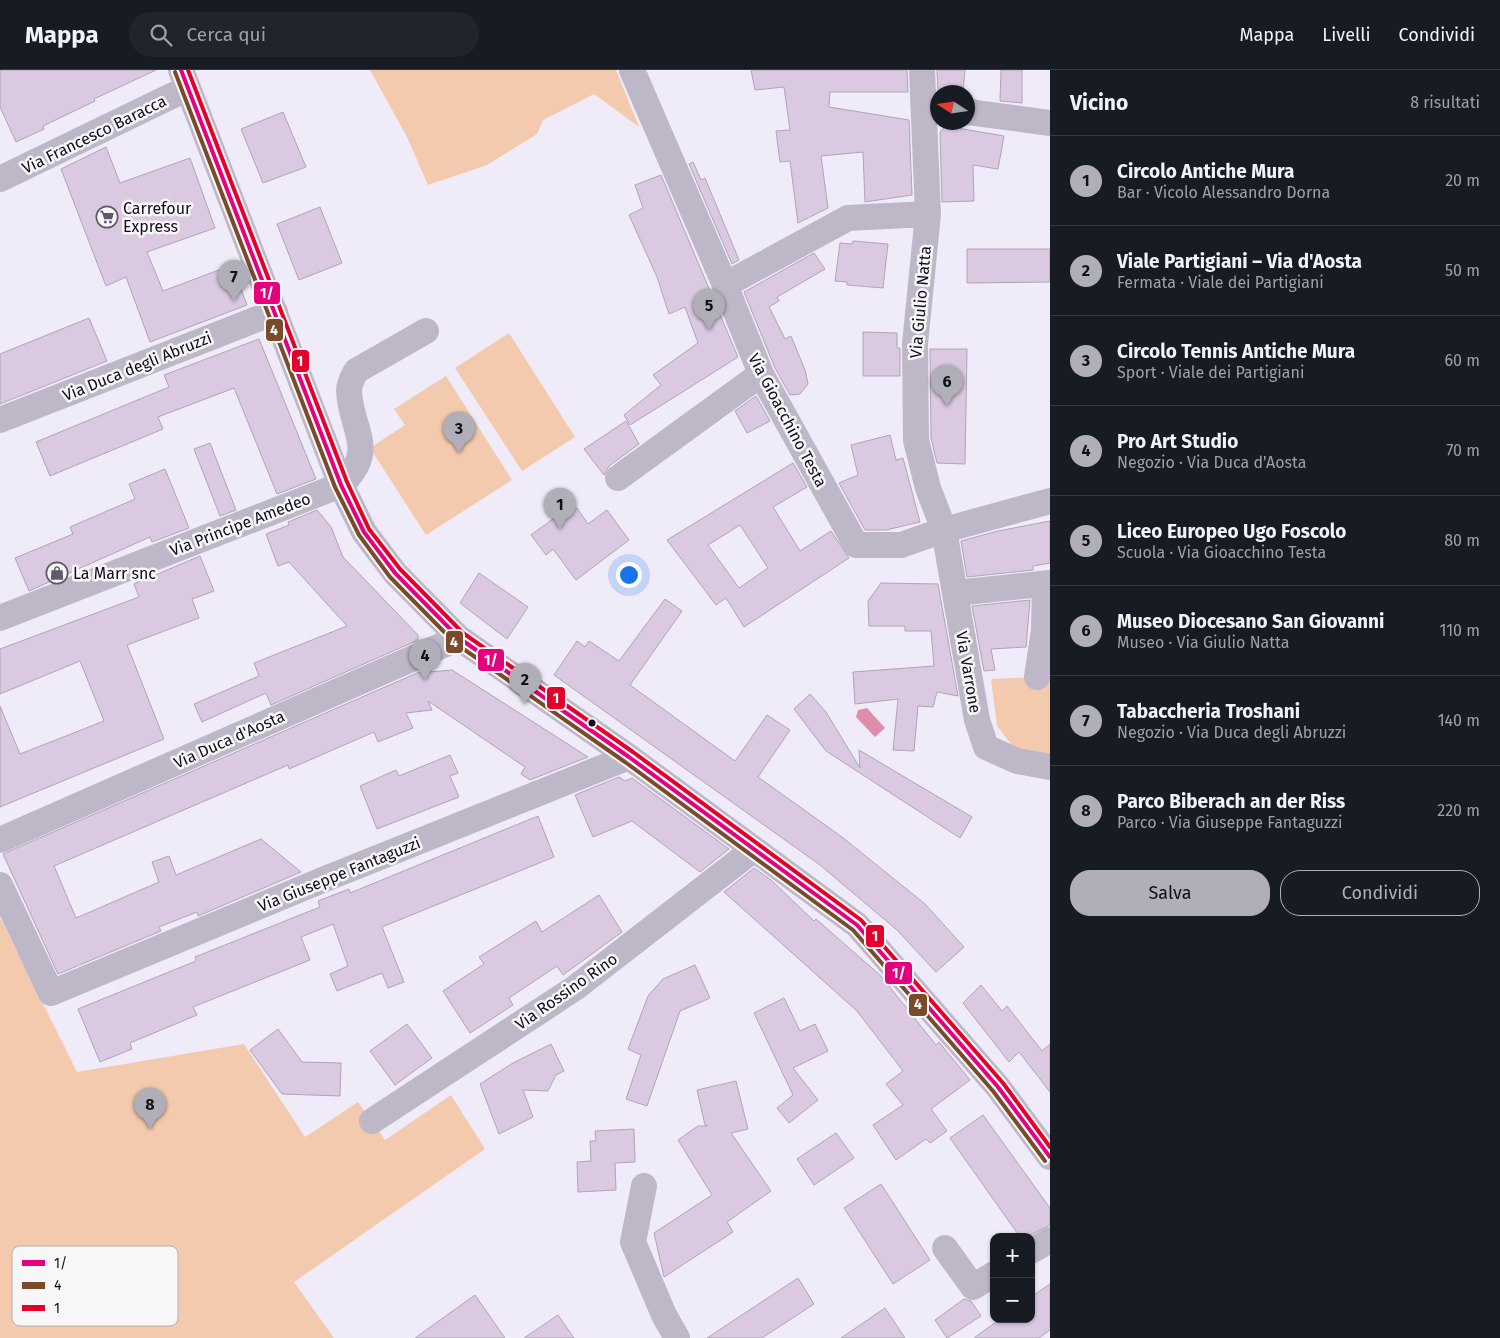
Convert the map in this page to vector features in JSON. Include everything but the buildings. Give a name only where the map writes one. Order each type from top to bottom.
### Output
[{"type":"street","name":"Via Gioacchino Testa","points":[[632,70],[725,285],[761,374],[856,545],[901,544],[944,530]]},
{"type":"street","name":"Via Giulio Natta","points":[[922,70],[930,107],[928,214],[915,344],[916,440],[928,488],[944,530]]},
{"type":"street","points":[[184,79],[341,485],[364,532],[395,573],[458,638],[629,758],[857,925],[998,1088],[1050,1157]]},
{"type":"street","name":"Via Francesco Baracca","points":[[0,179],[184,79]]},
{"type":"street","points":[[975,113],[1050,123]]},
{"type":"street","points":[[725,285],[848,218],[928,214]]},
{"type":"street","name":"Via Duca degli Abruzzi","points":[[0,420],[275,312]]},
{"type":"street","points":[[341,485],[355,472],[361,447],[349,389],[356,371],[426,331]]},
{"type":"street","points":[[618,478],[761,374]]},
{"type":"street","name":"Via Principe Amedeo","points":[[0,618],[341,485]]},
{"type":"street","points":[[944,530],[1050,501]]},
{"type":"street","name":"Via Varrone","points":[[944,530],[977,720],[986,747],[1017,761],[1050,766]]},
{"type":"street","points":[[956,593],[1047,584],[1044,630],[1037,677]]},
{"type":"street","name":"Via Duca d'Aosta","points":[[0,840],[458,638]]},
{"type":"street","name":"Via Giuseppe Fantaguzzi","points":[[0,885],[51,993],[325,879],[629,758]]},
{"type":"street","name":"Via Rossino Rino","points":[[372,1121],[575,988],[753,850]]},
{"type":"street","points":[[644,1186],[634,1242],[664,1315],[677,1338]]},
{"type":"street","points":[[1035,1249],[1050,1240]]},
{"type":"street","points":[[945,1248],[973,1287],[990,1276]]},
{"type":"shaded area","points":[[370,70],[616,70],[639,127],[594,94],[543,120],[537,134],[487,165],[428,185],[407,137]]},
{"type":"shaded area","points":[[509,333],[575,437],[522,471],[455,368]]},
{"type":"shaded area","points":[[446,376],[512,480],[426,535],[370,448],[405,425],[394,409]]},
{"type":"shaded area","points":[[1050,627],[1050,758],[1026,756],[1011,744],[997,726],[991,679],[1037,677]]},
{"type":"shaded area","points":[[867,708],[885,728],[875,737],[856,717],[858,710]]},
{"type":"shaded area","points":[[0,917],[77,1072],[244,1044],[305,1137],[358,1102],[385,1140],[451,1095],[485,1149],[294,1282],[334,1338],[0,1338]]},
{"type":"transit line","name":"1/","points":[[181,70],[341,485],[364,532],[395,573],[459,638],[629,757],[857,925],[998,1087],[1050,1157]]},
{"type":"transit line","name":"1","points":[[188,70],[347,482],[369,529],[400,569],[463,633],[633,752],[861,920],[1003,1083],[1050,1147]]},
{"type":"transit line","name":"4","points":[[175,72],[335,487],[359,535],[390,577],[455,643],[625,762],[853,930],[993,1091],[1045,1161]]},
{"type":"place","name":"Carrefour Express","points":[[107,217]]},
{"type":"place","name":"Tabaccheria Troshani","points":[[234,301]]},
{"type":"place","name":"Liceo Europeo Ugo Foscolo","points":[[709,330]]},
{"type":"place","name":"Museo Diocesano San Giovanni","points":[[947,406]]},
{"type":"place","name":"Circolo Tennis Antiche Mura","points":[[459,453]]},
{"type":"place","name":"Circolo Antiche Mura","points":[[560,529]]},
{"type":"place","name":"La Marr snc","points":[[57,573]]},
{"type":"place","name":"Pro Art Studio","points":[[425,680]]},
{"type":"place","name":"Viale Partigiani – Via d'Aosta","points":[[525,704]]},
{"type":"place","name":"Parco Biberach an der Riss","points":[[150,1129]]}]
